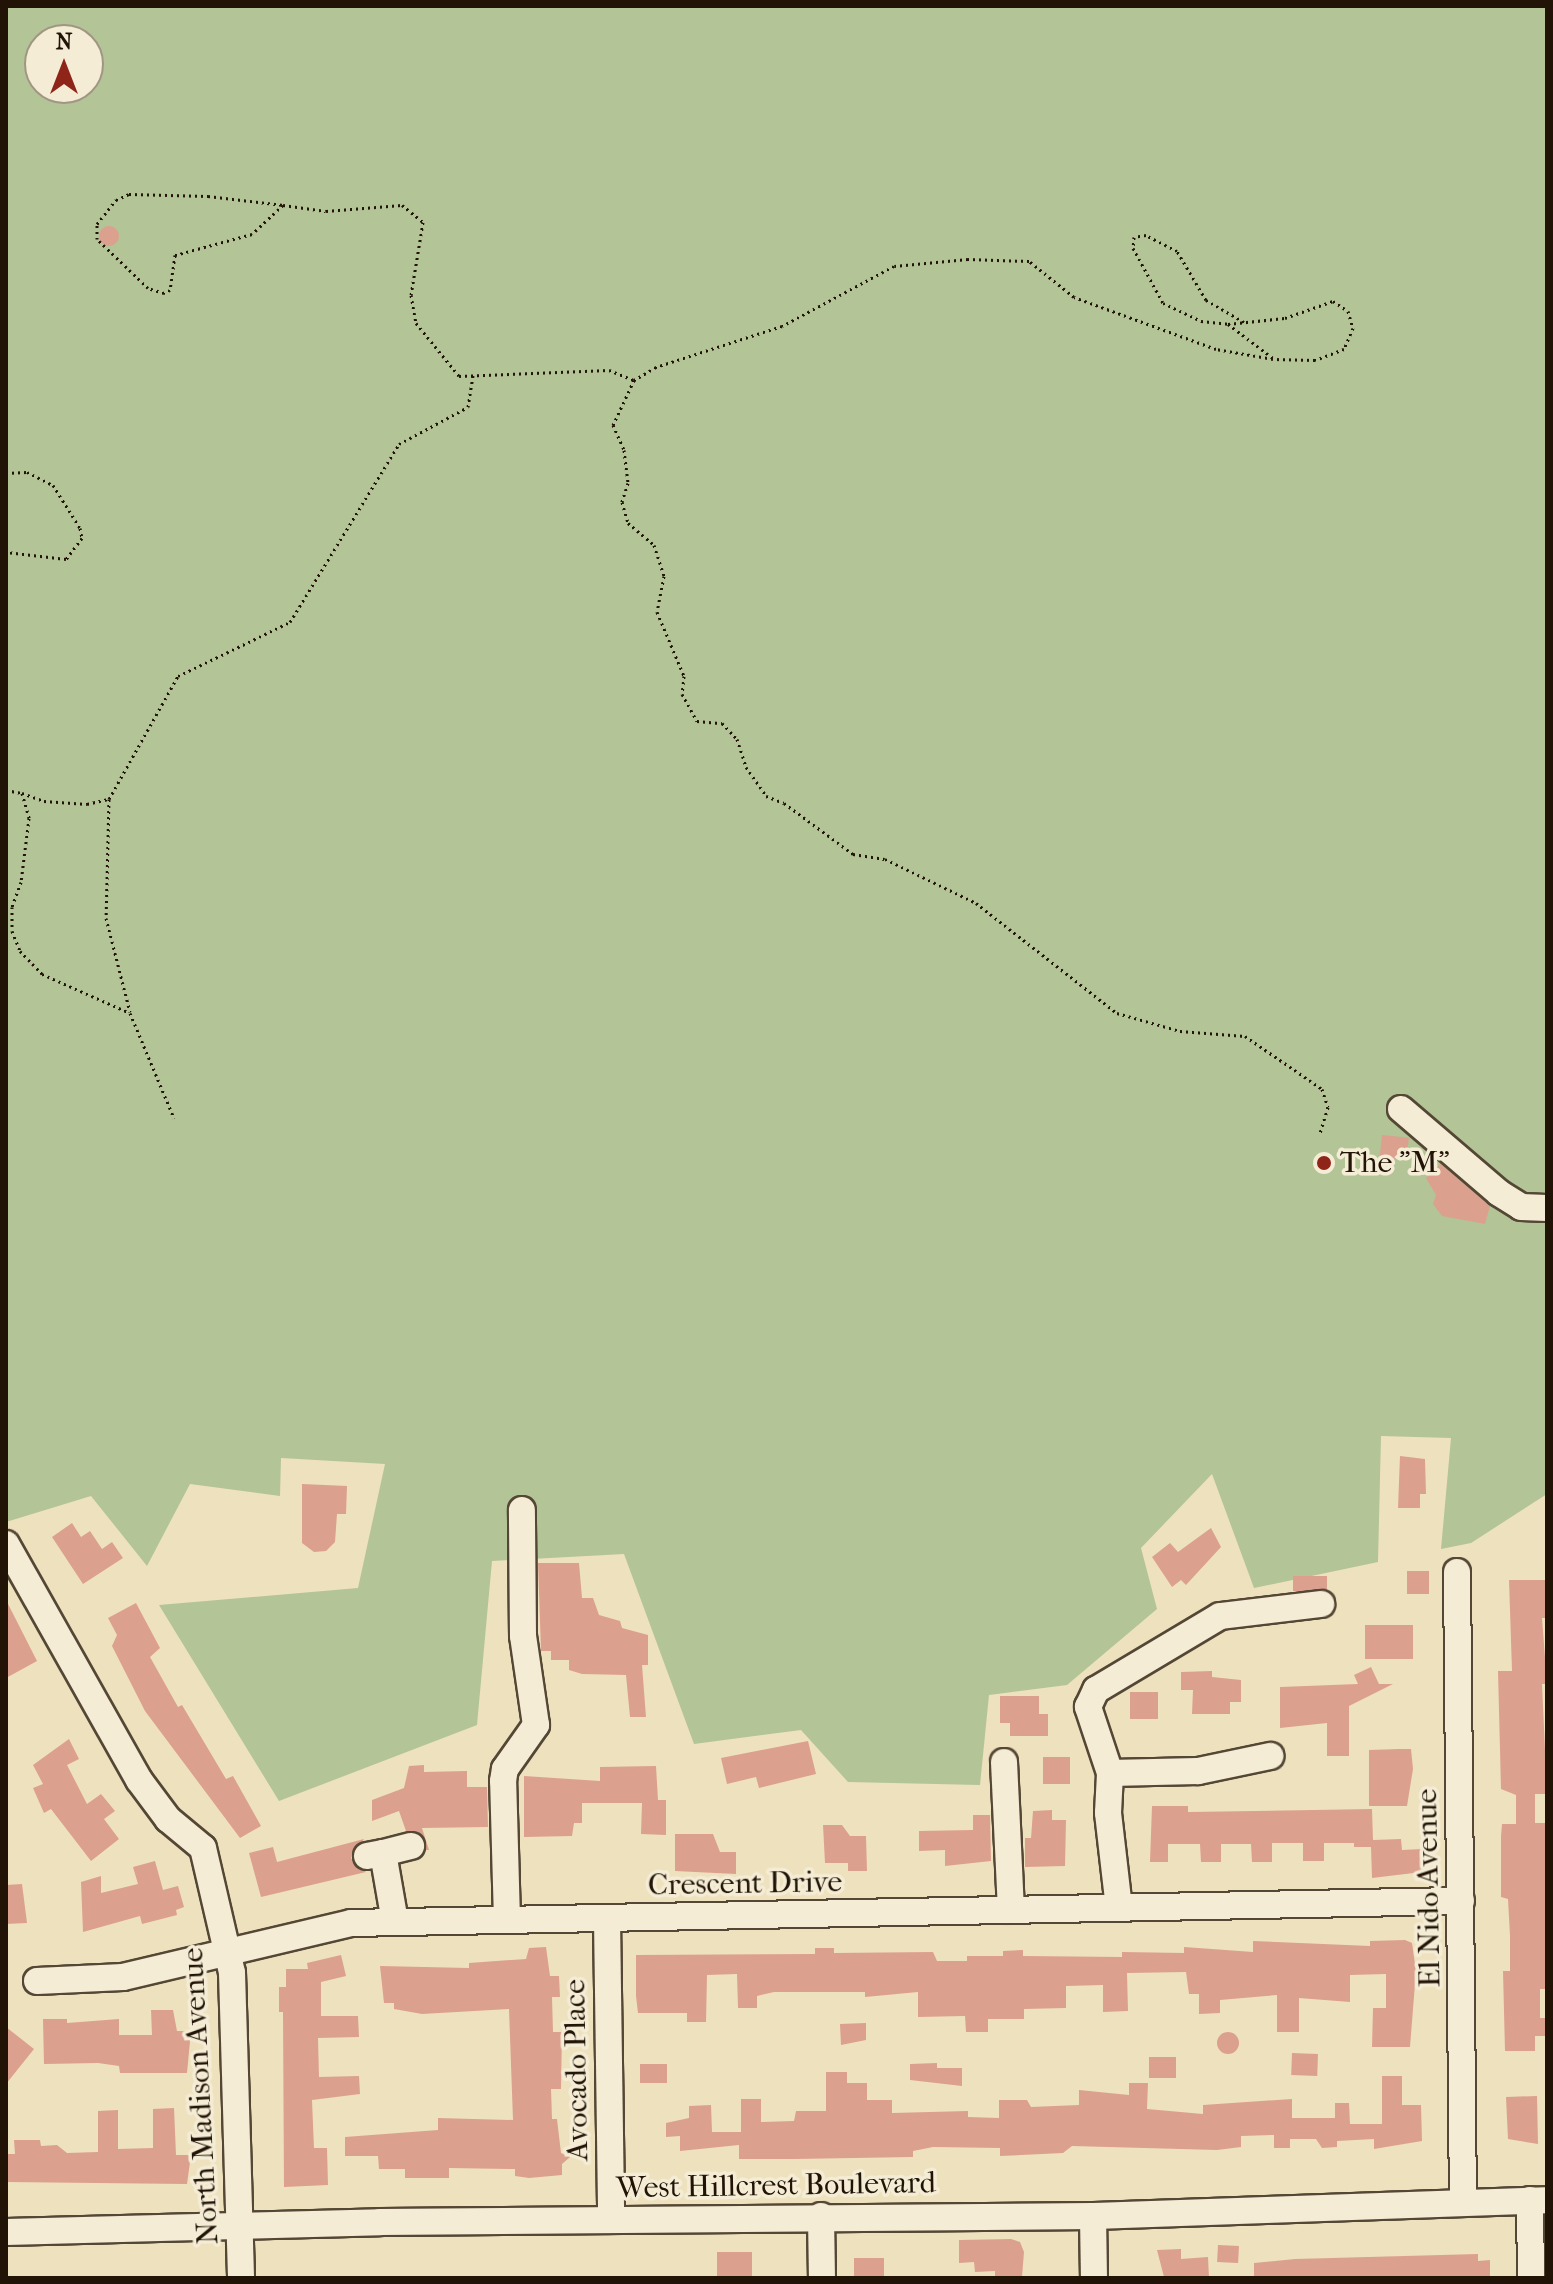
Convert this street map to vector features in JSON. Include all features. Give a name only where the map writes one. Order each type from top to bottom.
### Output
[{"type":"street","points":[[1401,1109],[1499,1193],[1521,1207],[1547,1208]]},
{"type":"street","points":[[507,1920],[503,1781],[505,1769],[536,1725],[523,1636],[522,1510]]},
{"type":"street","name":"North Madison Avenue","points":[[6,1544],[139,1780],[168,1819],[203,1848],[229,1949],[241,2278]]},
{"type":"street","name":"El Nido Avenue","points":[[1457,1572],[1463,2203]]},
{"type":"street","points":[[1119,1908],[1108,1813],[1110,1773],[1088,1707],[1096,1690],[1220,1616],[1321,1604]]},
{"type":"street","points":[[1110,1773],[1213,1770],[1270,1756]]},
{"type":"street","points":[[1004,1762],[1011,1910]]},
{"type":"street","points":[[395,1922],[375,1854],[411,1846]]},
{"type":"street","name":"Crescent Drive","points":[[37,1981],[123,1977],[229,1949],[351,1923],[1461,1901]]},
{"type":"street","name":"Avocado Place","points":[[607,1919],[611,2220]]},
{"type":"street","points":[[1531,2278],[1539,2200]]},
{"type":"street","name":"West Hillcrest Boulevard","points":[[6,2232],[821,2216],[1093,2216],[1539,2200]]},
{"type":"street","points":[[821,2216],[822,2278]]},
{"type":"street","points":[[1093,2216],[1094,2278]]},
{"type":"path","points":[[283,205],[252,234],[175,255],[170,262],[170,290],[164,293],[148,288],[97,239],[97,224],[116,200],[129,194],[283,205],[326,211],[407,207],[423,222],[411,295],[416,323],[459,376],[609,370],[634,380]]},
{"type":"path","points":[[1244,322],[1206,300],[1177,251],[1146,235],[1134,237],[1133,248],[1163,303],[1201,321],[1228,324],[1285,318],[1333,301],[1348,311],[1353,328],[1344,349],[1315,360],[1273,359],[1216,349],[1074,297],[1029,261],[968,259],[894,266],[782,326],[656,367],[634,380],[613,425],[624,450],[628,483],[622,502],[628,523],[654,545],[664,576],[657,612],[684,676],[682,694],[697,721],[722,723],[737,739],[746,767],[766,796],[784,803],[853,854],[885,859],[976,903],[1117,1013],[1180,1031],[1245,1036],[1322,1089],[1328,1107],[1320,1134]]},
{"type":"path","points":[[1228,324],[1273,359]]},
{"type":"path","points":[[174,1118],[130,1013],[112,958],[106,918],[109,799],[178,676],[290,622],[399,444],[468,407],[473,375]]},
{"type":"path","points":[[6,473],[27,472],[53,485],[80,528],[82,538],[66,559],[6,552]]},
{"type":"path","points":[[6,790],[44,801],[87,804],[109,799]]},
{"type":"path","points":[[22,793],[28,843],[12,931],[20,951],[42,974],[130,1013]]},
{"type":"green space","points":[[6,6],[1547,6],[1547,1494],[1471,1543],[1441,1549],[1451,1438],[1381,1436],[1378,1562],[1254,1588],[1212,1474],[1141,1548],[1157,1609],[1067,1685],[989,1695],[980,1785],[848,1782],[801,1730],[694,1744],[624,1554],[492,1561],[477,1725],[279,1801],[159,1605],[358,1588],[385,1464],[281,1458],[280,1496],[190,1484],[147,1566],[91,1496],[6,1522]]},
{"type":"building","points":[[109,226],[116,229],[119,236],[116,243],[109,246],[102,243],[99,236],[102,229]]},
{"type":"building","points":[[1382,1135],[1409,1138],[1407,1160],[1380,1157]]},
{"type":"building","points":[[1441,1164],[1490,1206],[1485,1224],[1442,1216],[1433,1204],[1436,1195],[1426,1178]]},
{"type":"building","points":[[1400,1456],[1425,1459],[1426,1494],[1420,1494],[1420,1508],[1398,1508]]},
{"type":"building","points":[[302,1484],[347,1486],[346,1514],[337,1514],[335,1542],[326,1551],[314,1552],[302,1543]]},
{"type":"building","points":[[72,1523],[81,1537],[90,1531],[102,1549],[112,1542],[123,1558],[83,1584],[52,1537]]},
{"type":"building","points":[[1211,1528],[1221,1547],[1186,1585],[1181,1580],[1172,1587],[1152,1557],[1170,1543],[1178,1552]]},
{"type":"building","points":[[538,1563],[579,1563],[582,1598],[593,1598],[599,1615],[620,1621],[622,1628],[648,1635],[648,1665],[642,1665],[646,1717],[630,1717],[626,1675],[582,1674],[569,1670],[569,1660],[551,1660],[551,1651],[541,1651]]},
{"type":"building","points":[[1407,1571],[1429,1571],[1429,1594],[1407,1594]]},
{"type":"building","points":[[1293,1576],[1327,1576],[1327,1591],[1293,1591]]},
{"type":"building","points":[[1509,1580],[1547,1580],[1547,1618],[1542,1618],[1547,1684],[1542,1684],[1547,1794],[1535,1794],[1535,1823],[1547,1823],[1547,1989],[1540,1989],[1540,2018],[1546,2018],[1546,2036],[1535,2036],[1535,2051],[1505,2051],[1503,1971],[1510,1971],[1510,1936],[1508,1899],[1501,1897],[1501,1836],[1502,1824],[1516,1824],[1516,1795],[1501,1789],[1498,1671],[1512,1671]]},
{"type":"building","points":[[6,1600],[37,1661],[6,1678]]},
{"type":"building","points":[[136,1603],[160,1648],[150,1657],[178,1707],[182,1705],[226,1779],[233,1776],[261,1826],[240,1838],[145,1711],[112,1646],[117,1635],[108,1618]]},
{"type":"building","points":[[1365,1625],[1413,1625],[1413,1659],[1365,1659]]},
{"type":"building","points":[[1371,1667],[1379,1684],[1393,1684],[1349,1706],[1349,1756],[1327,1756],[1327,1723],[1280,1728],[1280,1687],[1358,1684],[1354,1675]]},
{"type":"building","points":[[1212,1671],[1212,1677],[1241,1680],[1241,1702],[1230,1702],[1230,1714],[1192,1714],[1193,1690],[1181,1690],[1181,1672]]},
{"type":"building","points":[[1130,1692],[1158,1692],[1158,1719],[1130,1719]]},
{"type":"building","points":[[1000,1696],[1039,1696],[1039,1714],[1048,1714],[1048,1736],[1010,1736],[1010,1723],[1000,1723]]},
{"type":"building","points":[[69,1739],[79,1759],[67,1765],[87,1804],[101,1794],[115,1811],[104,1819],[119,1839],[91,1861],[51,1809],[44,1813],[33,1788],[43,1784],[33,1765]]},
{"type":"building","points":[[808,1741],[816,1774],[759,1788],[756,1777],[727,1784],[721,1758]]},
{"type":"building","points":[[1411,1749],[1413,1769],[1407,1806],[1369,1806],[1369,1750]]},
{"type":"building","points":[[1043,1757],[1070,1757],[1070,1784],[1043,1784]]},
{"type":"building","points":[[424,1765],[424,1772],[467,1771],[467,1787],[487,1787],[488,1827],[422,1828],[429,1850],[426,1850],[422,1834],[406,1831],[399,1811],[372,1821],[372,1800],[404,1788],[409,1766]]},
{"type":"building","points":[[656,1766],[658,1800],[666,1800],[666,1835],[641,1834],[642,1803],[582,1803],[582,1823],[574,1823],[572,1836],[524,1837],[524,1776],[600,1781],[600,1767]]},
{"type":"building","points":[[1152,1806],[1188,1806],[1188,1812],[1372,1809],[1373,1840],[1401,1839],[1402,1850],[1422,1849],[1422,1872],[1372,1878],[1371,1847],[1354,1847],[1354,1843],[1324,1843],[1324,1861],[1303,1861],[1303,1843],[1272,1843],[1272,1862],[1252,1862],[1251,1844],[1221,1844],[1221,1862],[1201,1862],[1200,1844],[1168,1844],[1168,1862],[1150,1862]]},
{"type":"building","points":[[1052,1810],[1052,1820],[1066,1820],[1065,1866],[1025,1867],[1025,1838],[1031,1838],[1033,1811]]},
{"type":"building","points":[[973,1815],[990,1815],[991,1861],[945,1866],[945,1850],[919,1851],[919,1831],[973,1830]]},
{"type":"building","points":[[823,1825],[842,1825],[850,1836],[866,1836],[867,1871],[848,1871],[848,1863],[825,1863]]},
{"type":"building","points":[[675,1834],[713,1834],[720,1852],[736,1852],[736,1874],[675,1871]]},
{"type":"building","points":[[364,1839],[351,1858],[366,1872],[261,1897],[249,1853],[273,1847],[277,1862]]},
{"type":"building","points":[[155,1861],[163,1890],[178,1886],[184,1907],[176,1910],[177,1915],[142,1924],[140,1916],[83,1932],[81,1882],[101,1876],[101,1893],[138,1884],[133,1867]]},
{"type":"building","points":[[22,1884],[27,1923],[6,1924],[6,1885]]},
{"type":"building","points":[[1405,1940],[1412,1943],[1416,1971],[1410,2047],[1372,2047],[1373,2008],[1386,2008],[1386,1974],[1350,1975],[1350,2002],[1299,1998],[1299,2032],[1277,2032],[1277,1995],[1220,2000],[1220,2013],[1199,2014],[1199,1994],[1189,1994],[1186,1972],[1127,1973],[1128,2011],[1103,2012],[1103,1985],[1066,1986],[1066,2008],[1024,2009],[1024,2019],[988,2019],[988,2032],[966,2032],[965,2016],[918,2017],[918,1992],[865,1997],[865,1992],[774,1992],[757,1996],[757,2008],[738,2008],[737,1974],[707,1975],[706,2022],[687,2022],[687,2013],[638,2013],[636,1996],[636,1955],[815,1954],[815,1948],[834,1948],[834,1953],[933,1952],[937,1961],[967,1961],[967,1956],[1003,1956],[1003,1951],[1023,1950],[1023,1956],[1122,1957],[1122,1952],[1184,1953],[1184,1947],[1253,1952],[1253,1941],[1370,1946],[1370,1941]]},
{"type":"building","points":[[546,1947],[550,1976],[559,1976],[560,1997],[552,1997],[553,2032],[562,2032],[561,2089],[551,2089],[552,2119],[557,2119],[561,2153],[570,2157],[562,2164],[562,2175],[529,2178],[515,2176],[515,2169],[449,2168],[449,2178],[405,2178],[405,2169],[379,2169],[378,2156],[345,2156],[345,2137],[438,2130],[438,2118],[513,2120],[509,2009],[422,2014],[394,2009],[394,2003],[384,2003],[380,1966],[469,1968],[469,1963],[526,1959],[529,1948]]},
{"type":"building","points":[[341,1955],[346,1976],[321,1982],[321,2016],[358,2016],[359,2037],[318,2038],[319,2077],[359,2076],[360,2094],[312,2100],[314,2148],[327,2148],[328,2185],[284,2187],[283,2012],[279,2012],[279,1987],[286,1987],[286,1969],[308,1969],[307,1963]]},
{"type":"building","points":[[151,2010],[173,2010],[177,2031],[191,2031],[187,2073],[120,2073],[119,2066],[98,2063],[44,2064],[43,2019],[67,2019],[67,2023],[119,2019],[119,2035],[152,2035]]},
{"type":"building","points":[[866,2023],[866,2040],[841,2045],[840,2024]]},
{"type":"building","points":[[6,2027],[34,2049],[6,2084]]},
{"type":"building","points":[[1228,2032],[1236,2035],[1239,2043],[1236,2051],[1228,2054],[1220,2051],[1217,2043],[1220,2035]]},
{"type":"building","points":[[1292,2053],[1318,2054],[1317,2076],[1291,2075]]},
{"type":"building","points":[[1149,2057],[1176,2057],[1176,2078],[1149,2078]]},
{"type":"building","points":[[937,2063],[937,2068],[962,2068],[962,2086],[910,2080],[910,2064]]},
{"type":"building","points":[[640,2064],[667,2064],[667,2083],[640,2083]]},
{"type":"building","points":[[826,2072],[847,2072],[847,2083],[867,2083],[867,2100],[892,2100],[892,2113],[968,2111],[968,2117],[999,2118],[999,2100],[1027,2100],[1031,2107],[1079,2105],[1079,2090],[1129,2095],[1129,2083],[1148,2083],[1147,2109],[1203,2114],[1203,2105],[1292,2099],[1292,2118],[1335,2118],[1335,2103],[1349,2103],[1350,2124],[1382,2124],[1382,2076],[1402,2076],[1402,2105],[1421,2105],[1422,2141],[1374,2149],[1374,2139],[1337,2141],[1337,2147],[1322,2148],[1316,2139],[1290,2139],[1290,2148],[1274,2148],[1274,2135],[1241,2136],[1241,2147],[1217,2150],[1072,2146],[1063,2153],[1000,2156],[1000,2148],[933,2147],[913,2151],[913,2157],[739,2159],[739,2145],[680,2151],[680,2136],[666,2137],[666,2123],[689,2118],[689,2106],[711,2105],[712,2132],[741,2132],[741,2099],[761,2099],[761,2122],[794,2121],[796,2111],[826,2111]]},
{"type":"building","points":[[1537,2096],[1538,2144],[1508,2139],[1506,2097]]},
{"type":"building","points":[[174,2108],[176,2155],[191,2155],[187,2184],[6,2182],[6,2154],[15,2154],[14,2140],[40,2140],[41,2146],[57,2145],[67,2153],[98,2152],[98,2111],[118,2110],[118,2149],[153,2148],[153,2109]]},
{"type":"building","points":[[1011,2239],[1020,2242],[1024,2252],[1022,2277],[995,2278],[995,2271],[975,2272],[974,2262],[959,2263],[959,2240]]},
{"type":"building","points":[[1218,2245],[1239,2246],[1238,2263],[1217,2262]]},
{"type":"building","points":[[1181,2249],[1181,2259],[1208,2257],[1209,2278],[1164,2277],[1157,2250]]},
{"type":"building","points":[[717,2252],[752,2252],[752,2278],[717,2278]]},
{"type":"building","points":[[1478,2254],[1478,2261],[1490,2260],[1490,2278],[1254,2278],[1254,2263]]},
{"type":"building","points":[[854,2258],[884,2258],[884,2278],[854,2278]]},
{"type":"place","name":"The \"M\"","points":[[1324,1163]]}]
